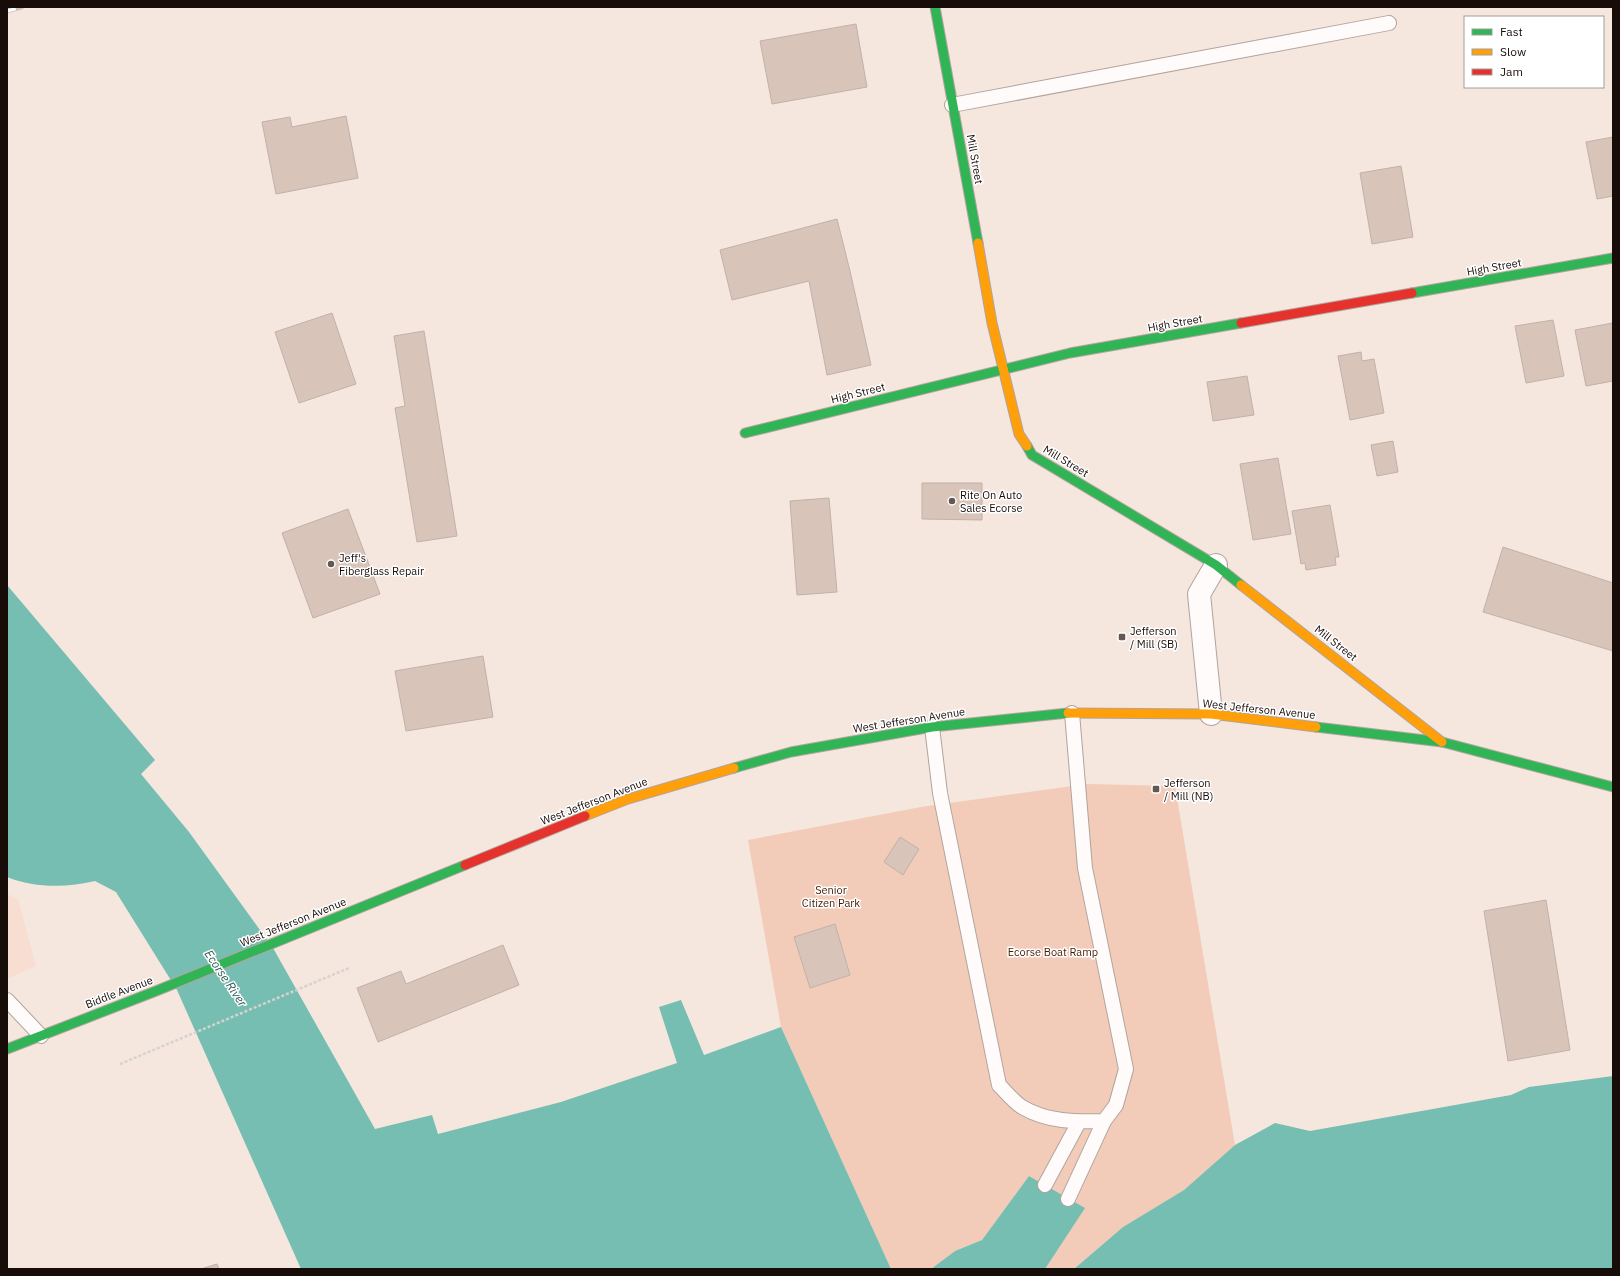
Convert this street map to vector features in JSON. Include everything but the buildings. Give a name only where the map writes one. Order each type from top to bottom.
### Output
[{"type":"street","name":"Mill Street","points":[[935,7],[992,323],[1019,434],[1032,455],[1216,565],[1442,742]]},
{"type":"street","name":"High Street","points":[[745,433],[1070,354],[1613,258]]},
{"type":"street","points":[[1211,714],[1199,594],[1216,565]]},
{"type":"street","name":"West Jefferson Avenue","points":[[239,957],[628,799],[791,752],[932,727],[1072,713],[1211,714],[1442,742],[1613,787]]},
{"type":"street","name":"Biddle Avenue","points":[[7,1049],[239,957]]},
{"type":"lane","points":[[952,104],[1389,23]]},
{"type":"lane","points":[[1068,1199],[1104,1121],[1116,1105],[1126,1069],[1085,868],[1072,713]]},
{"type":"lane","points":[[932,727],[940,793],[998,1085],[1022,1106],[1046,1118],[1079,1122],[1104,1121]]},
{"type":"lane","points":[[7,1000],[41,1036]]},
{"type":"lane","points":[[1045,1185],[1079,1122]]},
{"type":"path","points":[[120,1064],[349,968]]},
{"type":"shaded area","points":[[7,894],[18,899],[36,966],[7,979]]},
{"type":"green space","name":"Ecorse Boat Ramp","points":[[1087,784],[1175,786],[1235,1145],[1184,1190],[1123,1227],[1074,1269],[1045,1269],[1084,1208],[1029,1176],[982,1240],[955,1251],[931,1269],[891,1269],[781,1027],[748,840],[921,807]]},
{"type":"water","name":"Ecorse River","points":[[7,585],[155,760],[141,774],[189,832],[273,948],[375,1129],[432,1115],[438,1134],[561,1102],[677,1063],[659,1007],[681,1000],[704,1055],[781,1027],[891,1269],[301,1269],[177,990],[116,892],[95,881],[73,885],[51,886],[18,881],[7,877]]},
{"type":"water","points":[[1613,1076],[1613,1269],[1074,1269],[1123,1227],[1184,1190],[1235,1145],[1275,1123],[1310,1131],[1511,1095],[1529,1087]]},
{"type":"water","points":[[1029,1176],[1085,1208],[1045,1269],[931,1269],[955,1251],[982,1240]]},
{"type":"railway","points":[[7,11],[22,7]]},
{"type":"traffic: fast","points":[[935,7],[978,243]]},
{"type":"traffic: fast","points":[[1412,293],[1613,258]]},
{"type":"traffic: fast","points":[[745,433],[1070,353],[1241,323]]},
{"type":"traffic: fast","points":[[1027,446],[1032,455],[1216,565],[1241,585]]},
{"type":"traffic: fast","points":[[734,768],[791,752],[932,727],[1068,713]]},
{"type":"traffic: fast","points":[[1316,727],[1442,742],[1613,787]]},
{"type":"traffic: fast","points":[[7,1049],[156,991],[465,865]]},
{"type":"traffic: slow","points":[[978,243],[992,323],[1019,434],[1027,446]]},
{"type":"traffic: slow","points":[[1241,585],[1442,742]]},
{"type":"traffic: slow","points":[[1068,713],[1211,714],[1316,727]]},
{"type":"traffic: slow","points":[[585,816],[628,799],[734,768]]},
{"type":"traffic: jam","points":[[1241,323],[1412,293]]},
{"type":"traffic: jam","points":[[465,865],[585,816]]},
{"type":"place","name":"Rite On Auto Sales Ecorse","points":[[952,501]]},
{"type":"place","name":"Jeff's Fiberglass Repair","points":[[331,564]]},
{"type":"place","name":"Jefferson / Mill (SB)","points":[[1122,637]]},
{"type":"place","name":"Jefferson / Mill (NB)","points":[[1156,789]]},
{"type":"park label","name":"Senior Citizen Park","points":[[831,896]]}]
